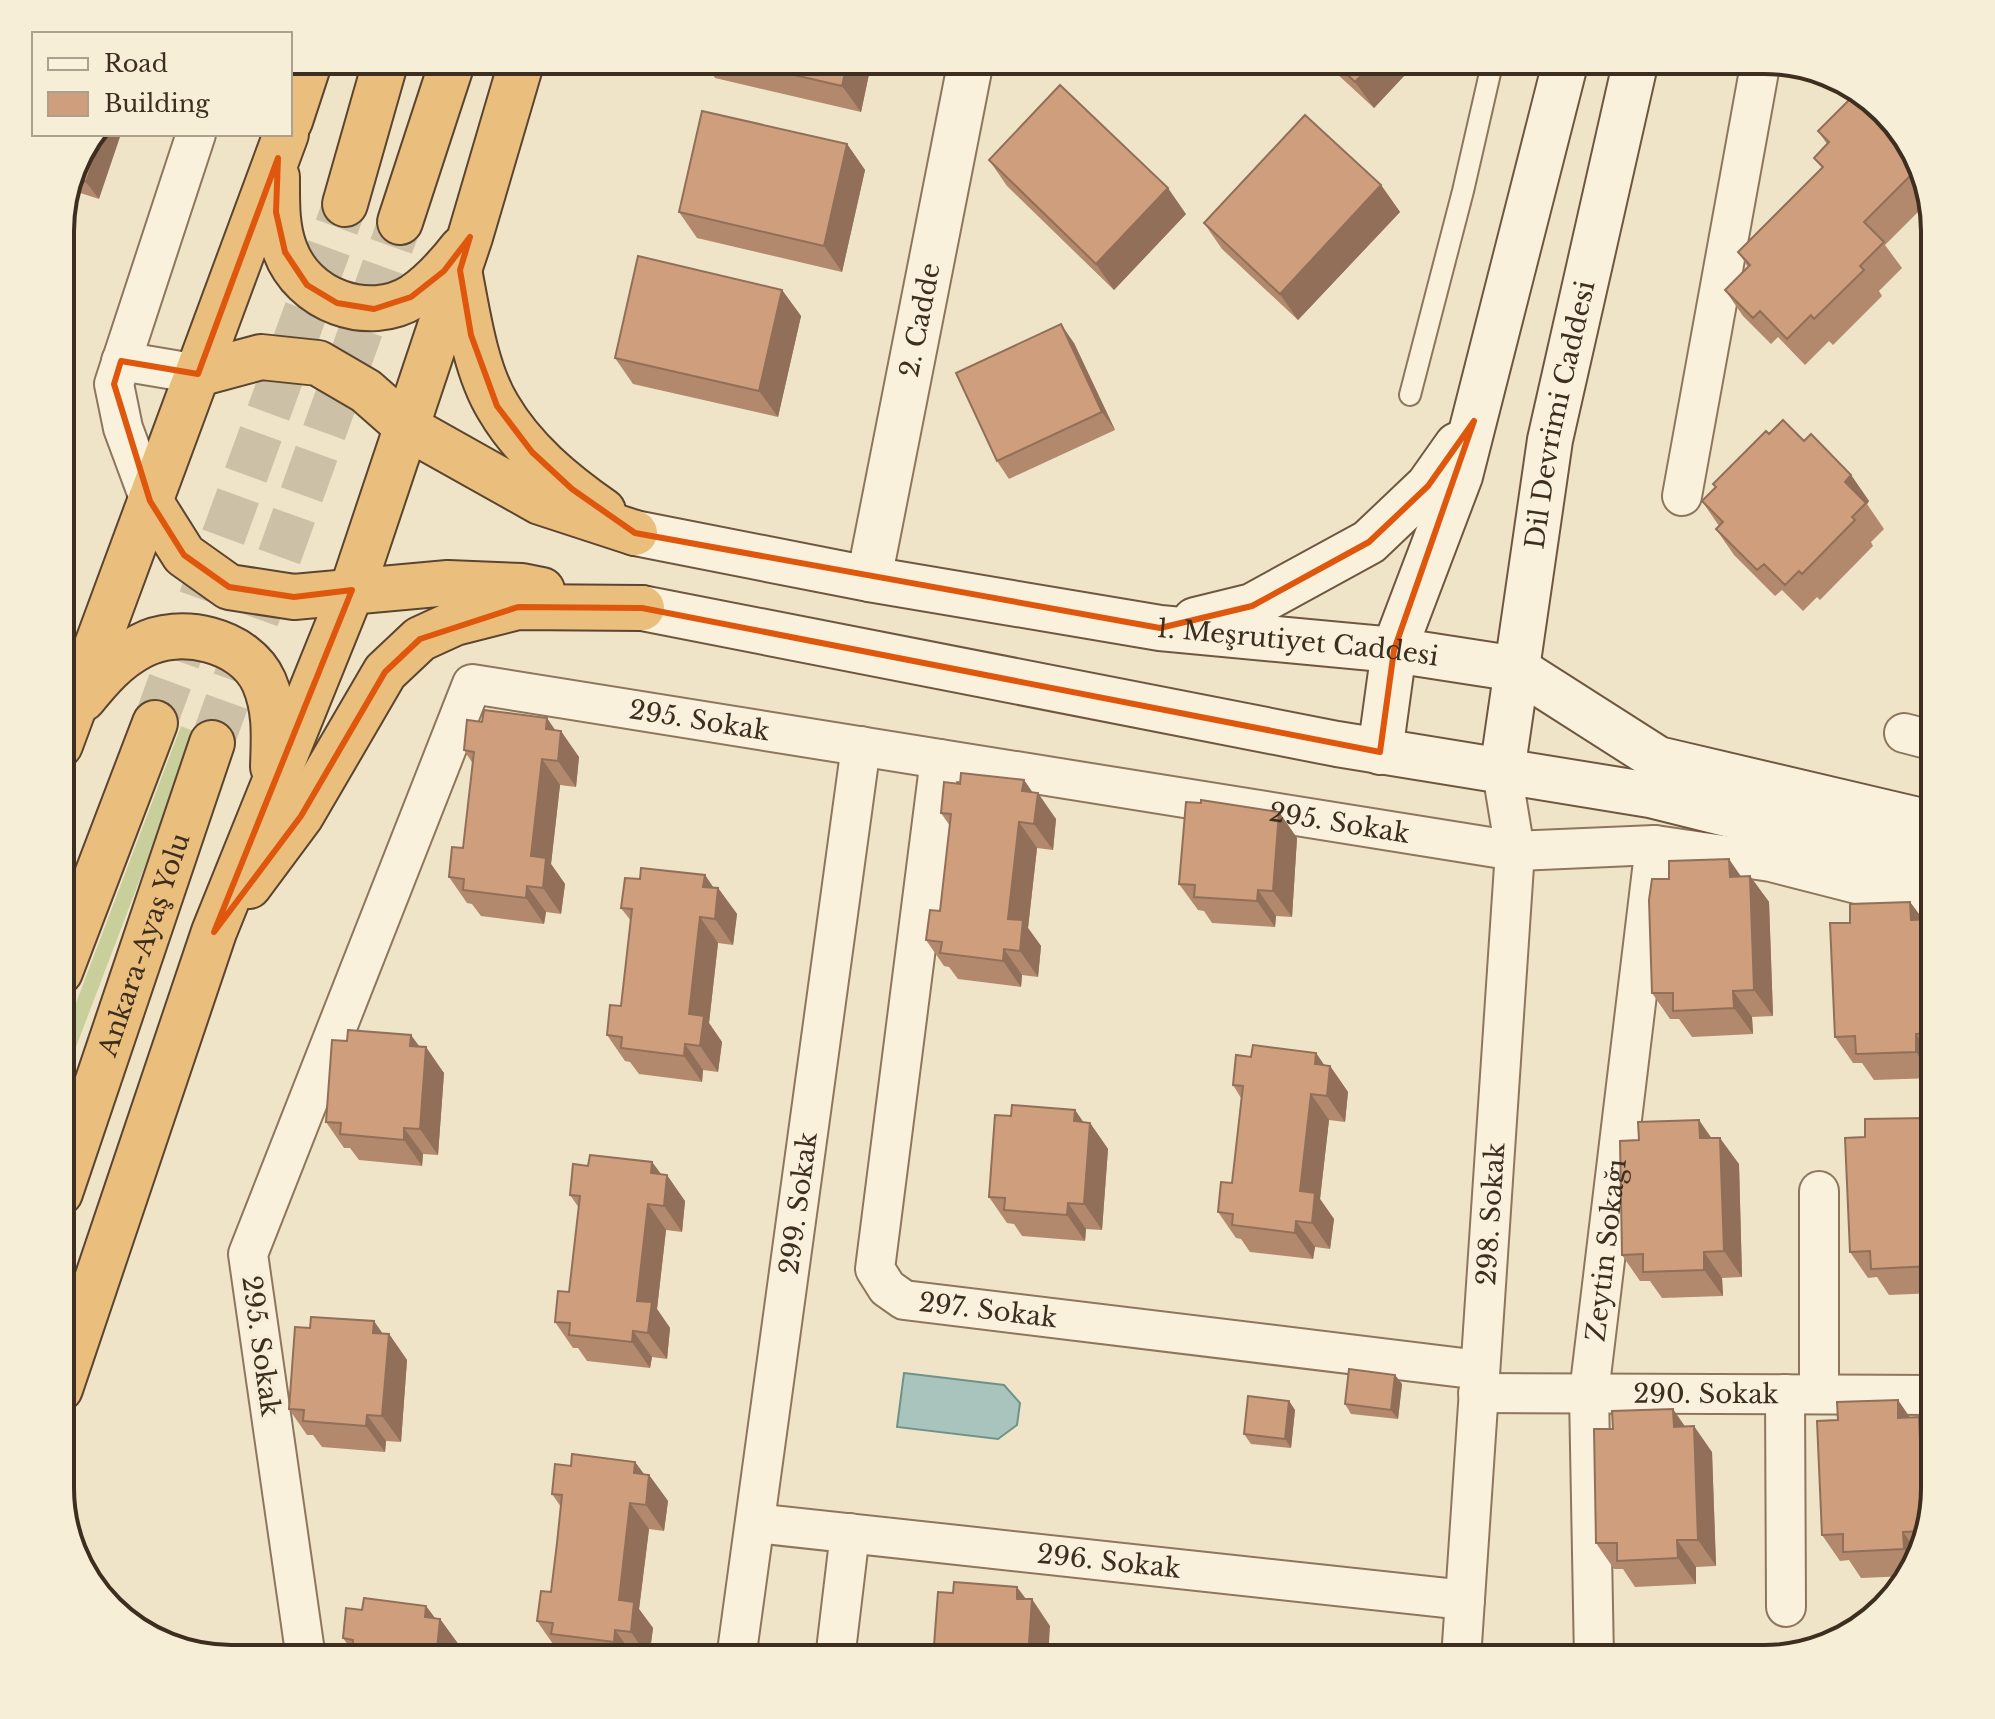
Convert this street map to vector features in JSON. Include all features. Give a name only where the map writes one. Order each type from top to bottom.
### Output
[{"type":"highway","points":[[292,116],[306,74]]},
{"type":"highway","points":[[345,204],[382,74]]},
{"type":"highway","points":[[400,222],[448,74]]},
{"type":"highway","points":[[74,1347],[214,932],[352,590],[465,253],[518,74]]},
{"type":"highway","points":[[285,138],[276,212],[285,252],[307,285],[337,303],[374,309],[411,297],[465,253]]},
{"type":"highway","points":[[74,708],[285,138]]},
{"type":"highway","points":[[465,253],[471,335],[497,406],[542,462],[572,489],[635,533]]},
{"type":"highway","points":[[198,374],[261,357],[318,363],[366,391],[408,428],[540,502],[635,533]]},
{"type":"highway","points":[[150,501],[184,555],[229,587],[294,597],[448,583],[522,586],[642,608]]},
{"type":"highway","points":[[214,932],[301,816],[385,672],[420,639],[455,623],[518,607],[642,608]]},
{"type":"highway","points":[[74,718],[107,669],[141,645],[164,637],[194,637],[225,645],[245,658],[263,680],[275,722],[272,789]]},
{"type":"highway","points":[[74,935],[155,723]]},
{"type":"highway","name":"Ankara-Ayaş Yolu","points":[[74,1152],[212,743]]},
{"type":"main road","name":"2. Cadde","points":[[869,579],[968,74]]},
{"type":"main road","points":[[1380,752],[1394,650],[1460,476],[1562,74]]},
{"type":"main road","name":"Dil Devrimi Caddesi","points":[[1502,772],[1550,440],[1633,74]]},
{"type":"main road","points":[[1160,628],[1252,606],[1369,542],[1428,486],[1474,421]]},
{"type":"main road","name":"1. Meşrutiyet Caddesi","points":[[635,533],[869,579],[1160,628],[1394,650],[1517,669],[1658,759],[1921,821]]},
{"type":"main road","points":[[642,608],[1380,752],[1650,795],[1921,863]]},
{"type":"street","points":[[1682,496],[1758,74]]},
{"type":"street","points":[[150,501],[123,428],[114,384],[195,136]]},
{"type":"street","points":[[121,361],[198,374]]},
{"type":"street","name":"295. Sokak","points":[[304,1645],[248,1254],[472,684],[1515,851],[1655,845],[1771,862],[1921,900]]},
{"type":"street","name":"299. Sokak","points":[[738,1645],[861,746]]},
{"type":"street","name":"297. Sokak","points":[[940,759],[875,1269],[887,1288],[904,1300],[1479,1382]]},
{"type":"street","name":"298. Sokak","points":[[1462,1645],[1515,851],[1502,772]]},
{"type":"street","name":"Zeytin Sokağı","points":[[1594,1645],[1589,1393],[1655,845]]},
{"type":"street","points":[[1786,1607],[1819,1191]]},
{"type":"street","name":"290. Sokak","points":[[1479,1382],[1589,1393],[1921,1395]]},
{"type":"street","name":"296. Sokak","points":[[755,1523],[1465,1600]]},
{"type":"street","points":[[837,1645],[850,1533]]},
{"type":"lane","points":[[1410,395],[1490,74]]},
{"type":"highlighted area","points":[[278,158],[276,212],[285,252],[307,285],[337,303],[374,309],[411,297],[444,271],[470,237],[460,270],[471,335],[497,406],[532,452],[572,489],[635,533],[1160,628],[1252,606],[1369,542],[1428,486],[1474,421],[1394,650],[1380,752],[642,608],[518,607],[420,639],[385,672],[301,816],[214,932],[352,590],[294,597],[229,587],[184,555],[150,501],[114,384],[121,361],[198,374]]},
{"type":"green space","points":[[181,726],[196,732],[74,1052],[74,1008]]},
{"type":"water","points":[[904,1373],[1004,1385],[1020,1403],[1017,1425],[998,1439],[897,1427]]},
{"type":"building","points":[[790,74],[845,74],[842,86]]},
{"type":"building","points":[[1347,74],[1363,74],[1355,82]]},
{"type":"building","points":[[1060,85],[1168,188],[1096,264],[989,160]]},
{"type":"building","points":[[1849,100],[1860,106],[1895,144],[1911,175],[1864,222],[1884,242],[1860,266],[1864,270],[1814,319],[1811,315],[1787,339],[1760,311],[1753,318],[1725,290],[1750,265],[1738,252],[1823,167],[1814,158],[1829,142],[1818,131]]},
{"type":"building","points":[[702,111],[847,144],[824,246],[679,212]]},
{"type":"building","points":[[1305,115],[1381,185],[1280,294],[1204,223]]},
{"type":"building","points":[[99,147],[86,182],[82,181]]},
{"type":"building","points":[[638,256],[782,290],[759,391],[615,358]]},
{"type":"building","points":[[1061,324],[1102,412],[997,461],[956,373]]},
{"type":"building","points":[[1783,420],[1804,441],[1811,434],[1851,475],[1845,482],[1866,503],[1852,517],[1855,520],[1802,574],[1799,571],[1785,585],[1764,564],[1757,570],[1716,529],[1723,522],[1702,501],[1716,487],[1713,484],[1766,431],[1769,434]]},
{"type":"building","points":[[484,710],[547,718],[546,729],[561,731],[558,761],[542,759],[531,856],[546,858],[543,888],[527,886],[526,898],[463,890],[464,879],[449,877],[452,847],[463,848],[474,752],[464,750],[467,720],[482,722]]},
{"type":"building","points":[[961,773],[1024,780],[1022,791],[1038,793],[1034,824],[1019,822],[1008,919],[1023,920],[1020,951],[1004,949],[1003,961],[940,953],[942,942],[926,940],[930,910],[940,911],[951,814],[941,813],[944,782],[960,784]]},
{"type":"building","points":[[1201,800],[1279,812],[1273,891],[1258,890],[1257,901],[1194,897],[1195,885],[1179,884],[1186,802],[1201,803]]},
{"type":"building","points":[[1729,859],[1730,877],[1750,876],[1754,990],[1733,991],[1734,1008],[1673,1011],[1673,993],[1652,993],[1649,900],[1652,879],[1669,879],[1669,861]]},
{"type":"building","points":[[641,868],[705,875],[703,887],[718,888],[715,919],[700,917],[689,1014],[704,1016],[700,1046],[685,1044],[684,1056],[621,1048],[622,1037],[607,1035],[610,1005],[621,1006],[632,909],[621,908],[625,878],[640,879]]},
{"type":"building","points":[[1910,902],[1911,920],[1921,920],[1921,1034],[1916,1034],[1916,1052],[1856,1054],[1855,1036],[1835,1037],[1830,923],[1850,923],[1850,904]]},
{"type":"building","points":[[348,1030],[411,1035],[410,1046],[426,1047],[420,1129],[404,1128],[404,1140],[340,1134],[341,1123],[326,1122],[332,1040],[347,1041]]},
{"type":"building","points":[[1253,1045],[1316,1053],[1315,1064],[1330,1066],[1327,1096],[1311,1094],[1300,1191],[1315,1193],[1312,1223],[1296,1221],[1295,1233],[1232,1225],[1233,1214],[1218,1212],[1221,1182],[1232,1183],[1243,1086],[1233,1085],[1236,1055],[1251,1057]]},
{"type":"building","points":[[1012,1105],[1075,1110],[1074,1121],[1090,1123],[1084,1204],[1068,1203],[1067,1215],[1004,1210],[1005,1198],[989,1197],[995,1115],[1011,1116]]},
{"type":"building","points":[[1921,1118],[1921,1267],[1871,1269],[1870,1251],[1850,1252],[1845,1138],[1865,1137],[1865,1119]]},
{"type":"building","points":[[1699,1120],[1700,1138],[1720,1138],[1724,1251],[1704,1252],[1704,1270],[1643,1272],[1643,1254],[1622,1255],[1620,1141],[1639,1140],[1638,1122]]},
{"type":"building","points":[[590,1155],[652,1162],[651,1173],[667,1175],[664,1206],[648,1204],[637,1301],[652,1302],[648,1333],[633,1331],[632,1342],[569,1335],[570,1323],[555,1322],[558,1291],[569,1292],[580,1196],[570,1195],[573,1164],[588,1166]]},
{"type":"building","points":[[311,1317],[374,1321],[373,1333],[389,1334],[382,1416],[367,1415],[366,1426],[303,1421],[304,1410],[289,1409],[295,1327],[310,1328]]},
{"type":"building","points":[[1349,1369],[1395,1375],[1391,1410],[1345,1404]]},
{"type":"building","points":[[1248,1396],[1289,1401],[1285,1439],[1244,1434]]},
{"type":"building","points":[[1898,1400],[1898,1418],[1919,1417],[1920,1508],[1915,1531],[1903,1532],[1904,1549],[1843,1552],[1843,1534],[1822,1535],[1817,1421],[1838,1420],[1837,1402]]},
{"type":"building","points":[[1673,1409],[1674,1427],[1694,1426],[1698,1540],[1677,1540],[1678,1558],[1617,1561],[1617,1543],[1596,1543],[1594,1429],[1613,1429],[1612,1411]]},
{"type":"building","points":[[572,1454],[635,1462],[634,1473],[649,1475],[646,1505],[630,1503],[619,1600],[634,1602],[631,1632],[615,1630],[614,1642],[551,1634],[553,1623],[537,1621],[541,1591],[551,1592],[557,1543],[562,1495],[552,1494],[555,1464],[571,1466]]},
{"type":"building","points":[[954,1582],[1017,1587],[1017,1599],[1032,1599],[1029,1645],[934,1645],[938,1592],[953,1593]]},
{"type":"building","points":[[364,1598],[426,1606],[425,1617],[440,1619],[437,1645],[352,1645],[353,1640],[343,1638],[346,1608],[362,1610]]},
{"type":"tunnel","points":[[155,723],[345,204]]},
{"type":"tunnel","points":[[212,743],[400,222]]}]
